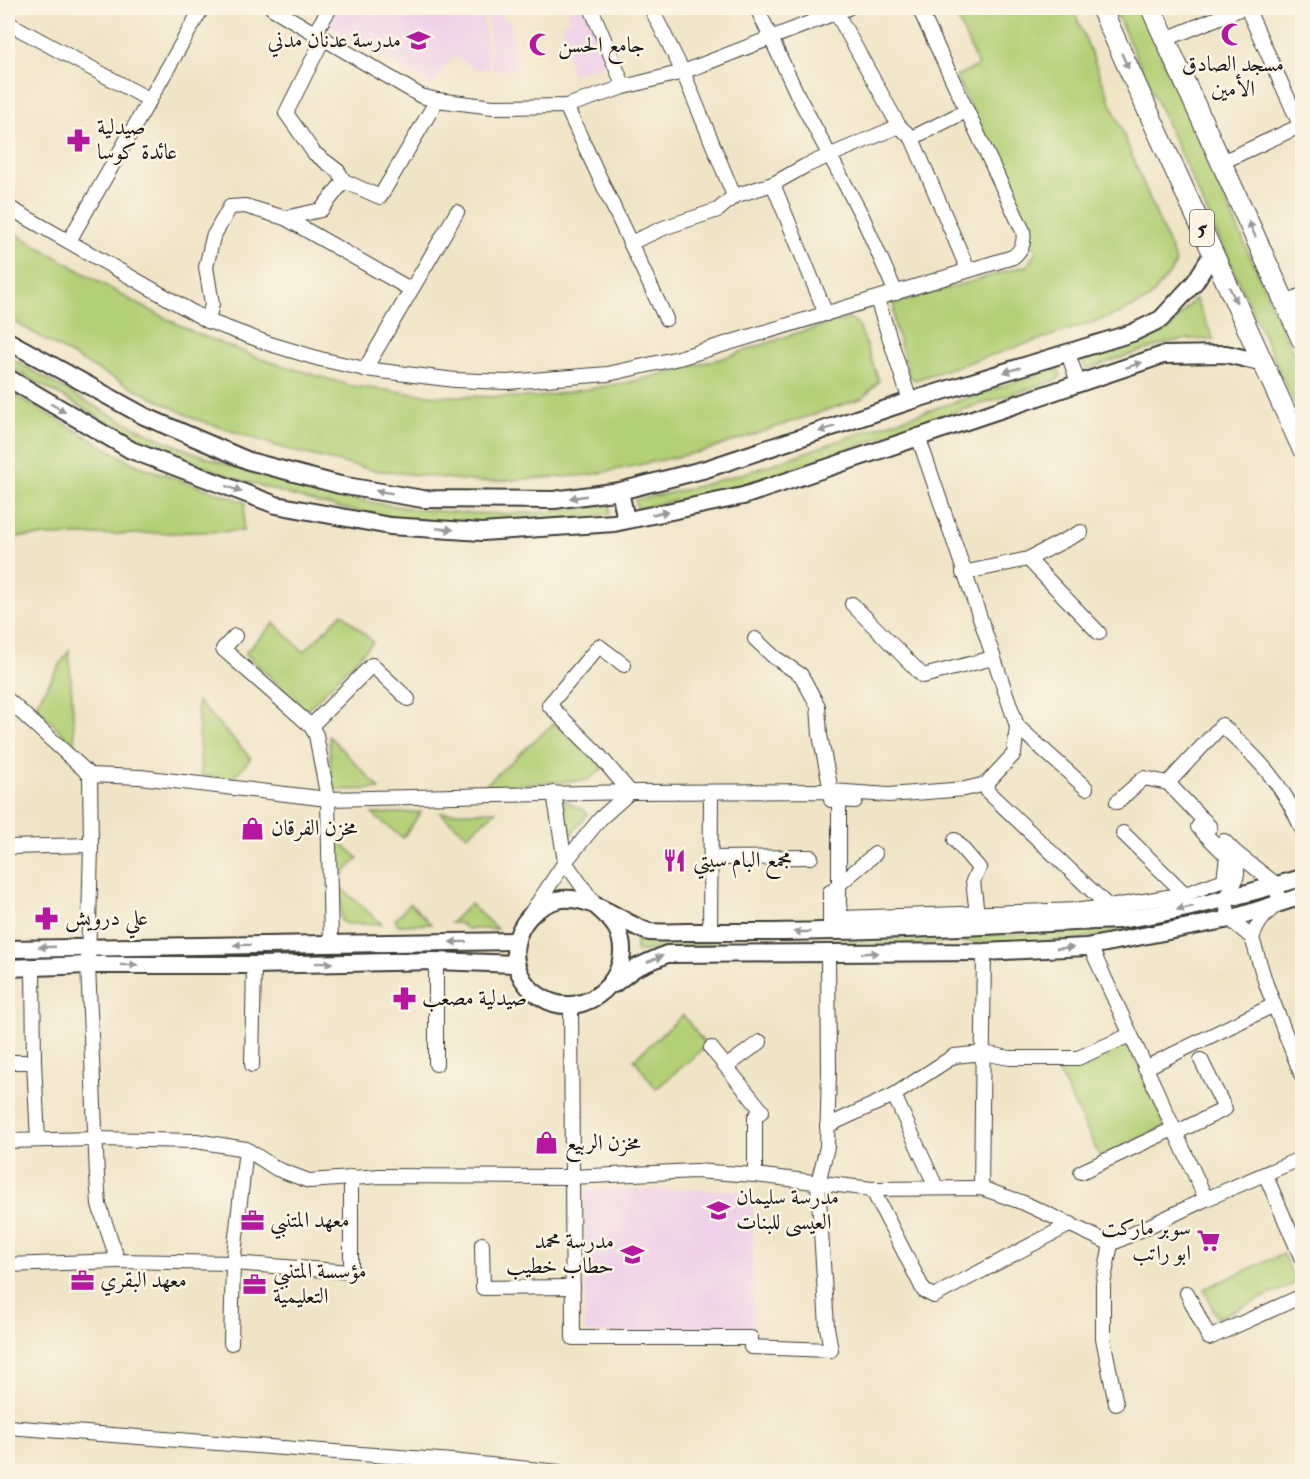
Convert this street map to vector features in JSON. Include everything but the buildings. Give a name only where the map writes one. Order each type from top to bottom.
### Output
[{"type":"highway","name":"5","points":[[1101,8],[1302,448]]},
{"type":"highway","name":"5","points":[[1151,8],[1222,162],[1294,299],[1302,340]]},
{"type":"main road","points":[[8,341],[144,416],[249,461],[340,485],[423,499],[554,500],[620,491],[706,470],[910,401],[1132,333],[1161,319],[1195,282],[1213,253]]},
{"type":"main road","points":[[8,378],[131,450],[276,505],[390,526],[482,532],[614,523],[743,496],[1163,355],[1226,354],[1264,363]]},
{"type":"main road","points":[[620,491],[626,520]]},
{"type":"main road","points":[[1302,878],[1225,900],[1152,916],[1118,920],[830,932],[647,932],[596,906],[578,900],[560,899],[543,905],[528,917],[516,941],[516,964],[531,990],[543,999],[556,1004],[571,1005],[596,998],[635,968],[667,954],[984,952],[1090,946],[1230,919],[1302,896]]},
{"type":"main road","points":[[596,906],[613,923],[622,945],[621,962],[616,977],[606,990]]},
{"type":"main road","points":[[8,948],[516,941]]},
{"type":"main road","points":[[8,968],[88,964],[254,965],[436,961],[516,964]]},
{"type":"street","points":[[69,242],[202,8]]},
{"type":"street","points":[[272,8],[421,96],[493,107],[566,106],[624,87],[683,72],[842,10],[899,126],[912,138],[968,270]]},
{"type":"street","points":[[330,8],[286,113],[314,153],[338,171],[344,181],[380,197],[437,100]]},
{"type":"street","points":[[591,8],[624,87]]},
{"type":"street","points":[[651,8],[683,72],[734,196]]},
{"type":"street","points":[[757,8],[798,96],[862,216],[896,293]]},
{"type":"street","points":[[8,207],[208,321],[270,344],[320,359],[413,377],[507,382],[608,374],[680,358],[877,299],[1013,257],[1020,250],[1024,236],[919,8]]},
{"type":"street","points":[[1166,39],[1242,8]]},
{"type":"street","points":[[1222,162],[1302,127],[1247,8]]},
{"type":"street","points":[[8,23],[150,100]]},
{"type":"street","points":[[566,106],[666,319]]},
{"type":"street","points":[[912,138],[966,111]]},
{"type":"street","points":[[630,243],[666,226],[718,210],[734,196],[773,184],[831,155],[899,126]]},
{"type":"street","points":[[285,218],[321,210],[344,181]]},
{"type":"street","points":[[773,184],[826,314]]},
{"type":"street","points":[[208,321],[212,304],[206,267],[213,237],[230,207],[245,206],[285,218],[410,289]]},
{"type":"street","points":[[364,369],[457,212]]},
{"type":"street","points":[[877,299],[910,401]]},
{"type":"street","points":[[1068,353],[1078,383]]},
{"type":"street","points":[[8,700],[90,775],[140,777],[328,799],[630,792],[831,791],[889,795],[965,789],[986,784],[1014,753],[1017,726],[918,436]]},
{"type":"street","points":[[963,573],[1028,559],[1080,532]]},
{"type":"street","points":[[1028,559],[1099,633]]},
{"type":"street","points":[[852,604],[923,676],[993,658]]},
{"type":"street","points":[[235,636],[223,648],[311,726],[316,735],[328,799],[331,944]]},
{"type":"street","points":[[755,639],[774,657],[801,675],[818,706],[820,735],[831,791],[834,888],[841,918],[1109,908],[1185,894],[1224,880],[1227,856],[1198,826],[1204,820]]},
{"type":"street","points":[[624,665],[599,646],[549,705],[598,754],[630,792]]},
{"type":"street","points":[[311,726],[372,664],[408,699]]},
{"type":"street","points":[[1168,783],[1222,725],[1264,765],[1292,803],[1302,829]]},
{"type":"street","points":[[1017,726],[1086,788]]},
{"type":"street","points":[[90,775],[88,964],[99,1205],[118,1261]]},
{"type":"street","points":[[1117,802],[1144,778],[1168,783],[1235,852],[1276,885],[1279,903],[1257,924],[1252,938]]},
{"type":"street","points":[[986,784],[988,792],[1109,908]]},
{"type":"street","points":[[528,917],[565,862],[600,819],[630,792]]},
{"type":"street","points":[[710,932],[711,792]]},
{"type":"street","points":[[554,793],[565,862],[596,906]]},
{"type":"street","points":[[830,932],[839,800],[893,801],[905,794]]},
{"type":"street","points":[[1123,833],[1185,894]]},
{"type":"street","points":[[955,840],[979,868],[973,881],[977,914]]},
{"type":"street","points":[[8,848],[91,845]]},
{"type":"street","points":[[1235,852],[1239,868],[1236,883],[1225,900],[1230,919],[1252,938],[1266,984],[1302,1076]]},
{"type":"street","points":[[834,888],[875,854]]},
{"type":"street","points":[[711,858],[811,857]]},
{"type":"street","points":[[1090,946],[1206,1199]]},
{"type":"street","points":[[981,1188],[984,952]]},
{"type":"street","points":[[571,1005],[573,1338],[751,1338],[751,1347],[831,1350],[827,1327],[818,1183],[827,1147],[828,954]]},
{"type":"street","points":[[436,961],[436,1064]]},
{"type":"street","points":[[252,1065],[254,965]]},
{"type":"street","points":[[33,967],[38,1140]]},
{"type":"street","points":[[1145,1068],[1274,1005]]},
{"type":"street","points":[[827,1126],[894,1095],[954,1056],[983,1053],[1010,1058],[1078,1058],[1130,1035]]},
{"type":"street","points":[[727,1066],[760,1042]]},
{"type":"street","points":[[711,1048],[762,1111],[755,1117],[755,1175]]},
{"type":"street","points":[[1081,1172],[1225,1108],[1201,1060]]},
{"type":"street","points":[[8,1062],[34,1062]]},
{"type":"street","points":[[894,1095],[936,1187]]},
{"type":"street","points":[[8,1141],[96,1139],[196,1141],[246,1149],[277,1169],[309,1181],[351,1177],[571,1177],[694,1172],[755,1175],[872,1189],[981,1188],[1024,1203],[1111,1244]]},
{"type":"street","points":[[231,1343],[233,1263],[246,1149]]},
{"type":"street","points":[[1111,1244],[1206,1199],[1302,1158]]},
{"type":"street","points":[[1265,1174],[1302,1259]]},
{"type":"street","points":[[8,1265],[118,1261],[233,1263],[351,1272],[351,1177]]},
{"type":"street","points":[[872,1189],[924,1291],[934,1296],[1071,1224]]},
{"type":"street","points":[[482,1244],[483,1288],[573,1287]]},
{"type":"street","points":[[1111,1244],[1103,1284],[1103,1338],[1116,1404]]},
{"type":"street","points":[[1187,1293],[1209,1338],[1302,1296]]},
{"type":"street","points":[[8,1427],[452,1461],[559,1472]]},
{"type":"shaded area","name":"مدرسة عدنان مدني","points":[[334,8],[482,8],[490,68],[479,70],[453,56],[433,85],[324,24]]},
{"type":"shaded area","points":[[487,8],[501,8],[502,19],[510,22],[517,70],[492,70]]},
{"type":"shaded area","points":[[567,8],[585,8],[609,63],[571,74],[562,24],[569,22]]},
{"type":"shaded area","points":[[585,1189],[753,1190],[753,1332],[585,1333]]},
{"type":"green space","points":[[927,8],[953,8],[931,15]]},
{"type":"green space","points":[[953,8],[1073,8],[1176,262],[1149,299],[1121,313],[915,380],[910,377],[894,323],[894,304],[1028,265],[1036,251],[956,76],[978,66]]},
{"type":"green space","points":[[1114,8],[1140,8],[1302,373],[1302,420]]},
{"type":"green space","points":[[8,229],[132,301],[193,332],[261,359],[352,386],[437,396],[538,397],[631,382],[723,358],[797,333],[848,319],[855,321],[860,328],[879,381],[863,398],[704,451],[591,475],[480,482],[373,470],[289,450],[195,419],[94,368],[8,318]]},
{"type":"green space","points":[[1195,298],[1214,340],[1188,339],[1170,342],[1086,369],[1082,360],[1163,333],[1171,327]]},
{"type":"green space","points":[[8,356],[103,411],[143,431],[216,461],[270,479],[382,504],[439,511],[496,514],[553,511],[610,504],[610,514],[495,525],[386,517],[317,503],[237,479],[171,454],[8,366]]},
{"type":"green space","points":[[1052,370],[1058,370],[1061,376],[1057,380],[937,418],[746,485],[637,509],[635,500],[688,489],[758,469]]},
{"type":"green space","points":[[8,391],[134,464],[245,502],[243,531],[8,537]]},
{"type":"green space","points":[[342,613],[373,642],[306,711],[245,653],[274,623],[304,652]]},
{"type":"green space","points":[[69,650],[75,746],[35,706]]},
{"type":"green space","points":[[197,701],[251,758],[232,779],[201,775]]},
{"type":"green space","points":[[554,723],[603,768],[588,780],[483,787]]},
{"type":"green space","points":[[329,736],[380,789],[336,790],[331,784]]},
{"type":"green space","points":[[564,800],[588,813],[568,839]]},
{"type":"green space","points":[[496,811],[467,835],[440,813]]},
{"type":"green space","points":[[421,812],[403,838],[372,814]]},
{"type":"green space","points":[[336,838],[358,858],[339,879]]},
{"type":"green space","points":[[341,888],[382,924],[347,924],[341,921]]},
{"type":"green space","points":[[410,903],[431,924],[399,925],[395,920]]},
{"type":"green space","points":[[470,904],[497,929],[467,929],[459,923],[451,923]]},
{"type":"green space","points":[[1209,908],[1211,914],[1148,929],[1069,940],[636,951],[636,939],[664,944],[1062,933],[1149,921]]},
{"type":"green space","points":[[683,1015],[706,1046],[656,1089],[634,1059]]},
{"type":"green space","points":[[1124,1039],[1166,1126],[1100,1157],[1057,1069]]},
{"type":"green space","points":[[1283,1254],[1296,1283],[1217,1318],[1204,1289]]},
{"type":"place","name":"مسجد الصادق الأمين","points":[[1233,35]]},
{"type":"place","name":"مدرسة عدنان مدني","points":[[419,40]]},
{"type":"place","name":"جامع الحسن","points":[[540,45]]},
{"type":"place","name":"صيدلية عائدة كوسا","points":[[79,140]]},
{"type":"place","name":"مخزن الفرقان","points":[[253,828]]},
{"type":"place","name":"مجمع البام سيتي","points":[[675,860]]},
{"type":"place","name":"علي درويش","points":[[47,918]]},
{"type":"place","name":"صيدلية مصعب","points":[[404,998]]},
{"type":"place","name":"مخزن الربيع","points":[[547,1143]]},
{"type":"place","name":"مدرسة سليمان العيسى للبنات","points":[[718,1210]]},
{"type":"place","name":"معهد المتنبي","points":[[252,1220]]},
{"type":"place","name":"سوبر ماركت ابو راتب","points":[[1209,1241]]},
{"type":"place","name":"مدرسة محمد حطاب خطيب","points":[[632,1254]]},
{"type":"place","name":"معهد البقري","points":[[82,1280]]},
{"type":"place","name":"مؤسسة المتنبي التعليمية","points":[[255,1284]]}]
